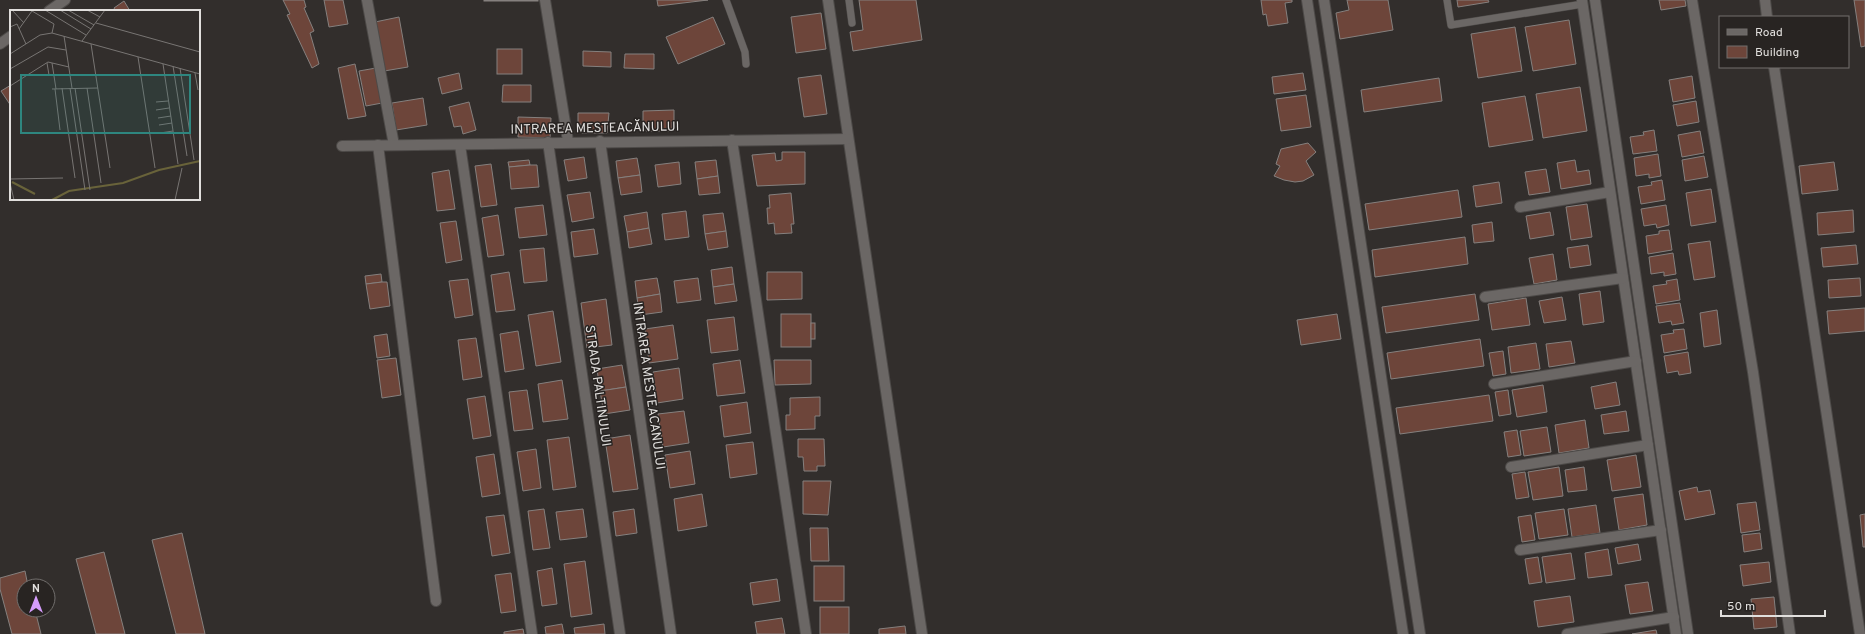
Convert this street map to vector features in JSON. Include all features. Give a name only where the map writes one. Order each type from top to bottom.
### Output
[{"type":"street","points":[[50,10],[65,0]]},
{"type":"street","points":[[367,0],[394,145]]},
{"type":"street","points":[[545,0],[568,141]]},
{"type":"street","points":[[828,0],[922,634]]},
{"type":"street","points":[[1307,0],[1403,634]]},
{"type":"street","points":[[1324,0],[1420,634]]},
{"type":"street","points":[[1595,0],[1688,634]]},
{"type":"street","points":[[1692,0],[1753,372],[1790,634]]},
{"type":"street","points":[[1764,0],[1767,16]]},
{"type":"street","points":[[1582,2],[1676,634]]},
{"type":"street","points":[[0,44],[10,37]]},
{"type":"street","points":[[1774,68],[1860,634]]},
{"type":"street","name":"INTRAREA MESTEACĂNULUI","points":[[342,146],[460,145],[568,141],[848,139]]},
{"type":"street","points":[[732,140],[806,634]]},
{"type":"street","name":"INTRAREA MESTEACANULUI","points":[[600,141],[671,634]]},
{"type":"street","name":"STRADA PALTINULUI","points":[[548,142],[620,634]]},
{"type":"street","points":[[378,145],[436,600]]},
{"type":"street","points":[[460,145],[532,634]]},
{"type":"street","points":[[1520,207],[1610,192]]},
{"type":"street","points":[[1485,297],[1623,278]]},
{"type":"street","points":[[1494,384],[1636,361]]},
{"type":"street","points":[[1511,466],[1648,445]]},
{"type":"street","points":[[1520,550],[1661,530]]},
{"type":"street","points":[[1567,634],[1674,617]]},
{"type":"lane","points":[[726,0],[745,52],[746,64]]},
{"type":"lane","points":[[849,0],[852,23]]},
{"type":"lane","points":[[1447,0],[1451,25],[1582,2]]},
{"type":"building","points":[[283,0],[304,0],[306,7],[304,8],[314,31],[310,33],[319,64],[312,68],[287,15],[290,14]]},
{"type":"building","points":[[324,0],[343,0],[348,24],[329,27]]},
{"type":"building","points":[[538,0],[538,1],[484,1]]},
{"type":"building","points":[[657,0],[708,0],[658,6]]},
{"type":"building","points":[[859,0],[916,0],[922,40],[853,51],[850,32],[863,30]]},
{"type":"building","points":[[1261,0],[1292,0],[1292,2],[1285,3],[1288,23],[1268,26],[1266,14],[1263,15]]},
{"type":"building","points":[[1347,0],[1388,0],[1393,30],[1340,39],[1336,13],[1349,10]]},
{"type":"building","points":[[1457,0],[1488,0],[1489,2],[1458,7]]},
{"type":"building","points":[[1659,0],[1685,0],[1686,6],[1661,10]]},
{"type":"building","points":[[1854,0],[1865,0],[1865,46],[1861,47]]},
{"type":"building","points":[[124,1],[129,10],[115,10],[114,8]]},
{"type":"building","points":[[821,13],[826,49],[796,53],[791,17]]},
{"type":"building","points":[[399,17],[408,67],[384,71],[375,22]]},
{"type":"building","points":[[713,17],[725,44],[678,64],[666,37]]},
{"type":"building","points":[[1569,20],[1576,64],[1533,71],[1525,27]]},
{"type":"building","points":[[1515,27],[1522,71],[1478,78],[1471,34]]},
{"type":"building","points":[[497,49],[522,49],[522,74],[497,74]]},
{"type":"building","points":[[583,51],[611,52],[611,67],[583,66]]},
{"type":"building","points":[[625,54],[654,54],[654,69],[624,68]]},
{"type":"building","points":[[355,64],[366,116],[348,119],[338,68]]},
{"type":"building","points":[[376,68],[382,103],[366,106],[359,71]]},
{"type":"building","points":[[459,73],[462,89],[442,94],[438,78]]},
{"type":"building","points":[[1303,73],[1306,90],[1274,94],[1272,77]]},
{"type":"building","points":[[821,75],[827,114],[804,117],[798,78]]},
{"type":"building","points":[[1692,76],[1695,98],[1673,102],[1669,80]]},
{"type":"building","points":[[1439,78],[1442,101],[1364,112],[1361,90]]},
{"type":"building","points":[[503,85],[531,85],[531,102],[502,102]]},
{"type":"building","points":[[10,86],[10,104],[1,91]]},
{"type":"building","points":[[1580,87],[1587,131],[1543,138],[1536,94]]},
{"type":"building","points":[[1306,95],[1311,127],[1281,131],[1276,99]]},
{"type":"building","points":[[1525,96],[1533,140],[1489,147],[1482,103]]},
{"type":"building","points":[[423,98],[427,125],[396,130],[392,103]]},
{"type":"building","points":[[1696,101],[1699,122],[1677,126],[1673,105]]},
{"type":"building","points":[[469,102],[476,130],[463,134],[461,126],[454,127],[449,107]]},
{"type":"building","points":[[674,110],[672,131],[646,131],[646,126],[643,126],[643,111]]},
{"type":"building","points":[[578,113],[609,113],[607,133],[581,133],[581,124],[578,124]]},
{"type":"building","points":[[518,117],[551,118],[550,138],[518,137]]},
{"type":"building","points":[[1654,130],[1657,151],[1633,154],[1630,137],[1644,135],[1643,132]]},
{"type":"building","points":[[1700,131],[1704,153],[1682,157],[1678,135]]},
{"type":"building","points":[[1308,143],[1316,152],[1306,161],[1314,175],[1303,181],[1295,182],[1274,176],[1280,166],[1276,164],[1281,149]]},
{"type":"building","points":[[782,152],[805,152],[805,184],[757,186],[752,155],[775,153],[776,161],[782,160]]},
{"type":"building","points":[[1658,154],[1661,176],[1649,178],[1649,174],[1636,176],[1634,158]]},
{"type":"building","points":[[1704,156],[1708,177],[1685,181],[1682,160]]},
{"type":"building","points":[[584,157],[587,178],[568,181],[564,160]]},
{"type":"building","points":[[637,158],[640,175],[618,178],[616,161]]},
{"type":"building","points":[[529,160],[530,165],[509,167],[508,162]]},
{"type":"building","points":[[716,160],[718,176],[697,179],[695,162]]},
{"type":"building","points":[[1575,160],[1577,172],[1589,170],[1591,184],[1561,189],[1557,163]]},
{"type":"building","points":[[679,162],[681,184],[658,187],[655,165]]},
{"type":"building","points":[[1834,162],[1838,190],[1802,194],[1799,166]]},
{"type":"building","points":[[491,164],[497,205],[481,207],[475,166]]},
{"type":"building","points":[[537,165],[539,187],[511,189],[509,167]]},
{"type":"building","points":[[1546,169],[1550,192],[1529,195],[1525,172]]},
{"type":"building","points":[[449,170],[455,209],[437,211],[432,173]]},
{"type":"building","points":[[640,175],[642,192],[621,195],[618,178]]},
{"type":"building","points":[[718,176],[720,193],[699,195],[697,179]]},
{"type":"building","points":[[1662,180],[1665,200],[1641,204],[1638,187],[1652,185],[1651,182]]},
{"type":"building","points":[[1499,182],[1502,203],[1476,207],[1473,186]]},
{"type":"building","points":[[1711,189],[1716,222],[1691,226],[1686,193]]},
{"type":"building","points":[[1458,190],[1462,217],[1369,230],[1365,204]]},
{"type":"building","points":[[590,192],[594,218],[572,222],[567,195]]},
{"type":"building","points":[[791,193],[794,224],[791,224],[792,233],[775,234],[774,223],[768,224],[767,208],[770,208],[769,195]]},
{"type":"building","points":[[1587,204],[1592,237],[1571,240],[1566,207]]},
{"type":"building","points":[[543,205],[547,235],[519,238],[515,208]]},
{"type":"building","points":[[1666,205],[1669,225],[1657,228],[1656,224],[1644,226],[1641,209]]},
{"type":"building","points":[[1853,210],[1854,232],[1818,235],[1817,213]]},
{"type":"building","points":[[686,211],[689,237],[665,240],[662,214]]},
{"type":"building","points":[[647,212],[649,228],[627,232],[624,216]]},
{"type":"building","points":[[1550,212],[1554,235],[1530,239],[1526,216]]},
{"type":"building","points":[[723,213],[726,231],[705,234],[703,215]]},
{"type":"building","points":[[498,215],[504,255],[488,257],[482,218]]},
{"type":"building","points":[[456,221],[462,260],[446,263],[440,223]]},
{"type":"building","points":[[1492,222],[1494,241],[1474,243],[1472,225]]},
{"type":"building","points":[[649,228],[652,244],[629,248],[627,232]]},
{"type":"building","points":[[594,229],[598,254],[574,257],[571,232]]},
{"type":"building","points":[[1669,230],[1672,250],[1648,254],[1646,236],[1659,234],[1659,231]]},
{"type":"building","points":[[726,231],[728,247],[708,250],[705,234]]},
{"type":"building","points":[[1465,237],[1468,264],[1375,277],[1372,250]]},
{"type":"building","points":[[1710,241],[1715,277],[1694,280],[1688,244]]},
{"type":"building","points":[[1588,245],[1591,265],[1570,268],[1567,248]]},
{"type":"building","points":[[1856,245],[1858,264],[1823,267],[1821,248]]},
{"type":"building","points":[[544,248],[547,281],[524,283],[520,250]]},
{"type":"building","points":[[1673,253],[1676,274],[1664,276],[1664,272],[1651,274],[1649,257]]},
{"type":"building","points":[[1553,254],[1557,280],[1534,284],[1529,258]]},
{"type":"building","points":[[732,267],[734,284],[713,287],[711,270]]},
{"type":"building","points":[[509,272],[515,310],[496,312],[491,275]]},
{"type":"building","points":[[767,272],[802,272],[802,299],[767,300]]},
{"type":"building","points":[[381,274],[382,282],[366,284],[365,276]]},
{"type":"building","points":[[657,278],[660,294],[637,298],[635,281]]},
{"type":"building","points":[[698,278],[701,300],[677,303],[674,281]]},
{"type":"building","points":[[1860,278],[1861,296],[1829,298],[1828,280]]},
{"type":"building","points":[[468,279],[473,315],[455,318],[449,281]]},
{"type":"building","points":[[1677,279],[1680,300],[1656,304],[1653,286],[1667,284],[1666,281]]},
{"type":"building","points":[[387,282],[390,306],[370,309],[366,284]]},
{"type":"building","points":[[734,284],[737,301],[715,304],[713,287]]},
{"type":"building","points":[[1600,291],[1604,322],[1583,325],[1579,294]]},
{"type":"building","points":[[660,294],[662,312],[640,315],[637,298]]},
{"type":"building","points":[[1475,294],[1479,320],[1386,333],[1382,307]]},
{"type":"building","points":[[1562,297],[1566,320],[1544,323],[1539,301]]},
{"type":"building","points":[[1526,298],[1530,325],[1492,330],[1488,304]]},
{"type":"building","points":[[606,299],[612,345],[587,348],[581,303]]},
{"type":"building","points":[[1680,303],[1684,323],[1672,325],[1671,321],[1659,323],[1656,306]]},
{"type":"building","points":[[1865,308],[1865,331],[1829,334],[1827,311]]},
{"type":"building","points":[[1717,310],[1721,344],[1704,347],[1700,313]]},
{"type":"building","points":[[553,311],[561,362],[536,366],[528,315]]},
{"type":"building","points":[[781,314],[811,314],[811,347],[781,347]]},
{"type":"building","points":[[1337,314],[1341,339],[1301,345],[1297,320]]},
{"type":"building","points":[[734,317],[738,350],[711,353],[707,320]]},
{"type":"building","points":[[811,323],[815,323],[815,339],[811,339]]},
{"type":"building","points":[[673,325],[678,359],[649,363],[645,329]]},
{"type":"building","points":[[1684,329],[1687,349],[1664,353],[1661,335],[1674,333],[1673,330]]},
{"type":"building","points":[[518,331],[524,369],[505,372],[500,334]]},
{"type":"building","points":[[387,334],[390,356],[377,358],[374,336]]},
{"type":"building","points":[[476,338],[482,377],[463,380],[458,340]]},
{"type":"building","points":[[1480,339],[1484,366],[1391,379],[1387,353]]},
{"type":"building","points":[[1571,341],[1575,363],[1549,367],[1546,344]]},
{"type":"building","points":[[1536,343],[1540,369],[1511,373],[1508,347]]},
{"type":"building","points":[[1503,351],[1506,374],[1493,376],[1489,353]]},
{"type":"building","points":[[1688,352],[1691,373],[1679,375],[1678,371],[1667,373],[1664,356]]},
{"type":"building","points":[[396,358],[401,395],[382,398],[377,360]]},
{"type":"building","points":[[740,360],[745,393],[717,396],[713,364]]},
{"type":"building","points":[[774,360],[811,360],[811,384],[775,385]]},
{"type":"building","points":[[622,365],[626,387],[600,391],[597,369]]},
{"type":"building","points":[[679,368],[683,399],[657,403],[653,372]]},
{"type":"building","points":[[562,380],[568,419],[543,422],[538,384]]},
{"type":"building","points":[[1616,382],[1620,405],[1595,409],[1591,387]]},
{"type":"building","points":[[1543,385],[1547,412],[1517,417],[1512,390]]},
{"type":"building","points":[[626,387],[630,410],[604,414],[600,391]]},
{"type":"building","points":[[527,390],[533,429],[514,431],[509,392]]},
{"type":"building","points":[[1508,390],[1511,414],[1499,416],[1495,392]]},
{"type":"building","points":[[1489,395],[1493,421],[1400,434],[1396,408]]},
{"type":"building","points":[[485,396],[491,436],[473,439],[467,399]]},
{"type":"building","points":[[820,397],[820,416],[815,416],[815,429],[786,430],[786,415],[790,415],[790,398]]},
{"type":"building","points":[[747,402],[751,433],[724,437],[720,406]]},
{"type":"building","points":[[684,411],[689,443],[663,447],[658,414]]},
{"type":"building","points":[[1626,411],[1629,431],[1604,434],[1601,415]]},
{"type":"building","points":[[1585,420],[1589,448],[1559,453],[1555,425]]},
{"type":"building","points":[[1547,427],[1551,452],[1524,456],[1520,431]]},
{"type":"building","points":[[1517,430],[1521,455],[1508,457],[1504,432]]},
{"type":"building","points":[[630,435],[638,489],[613,492],[605,439]]},
{"type":"building","points":[[569,437],[576,487],[553,490],[547,440]]},
{"type":"building","points":[[798,439],[824,439],[825,466],[817,466],[817,471],[804,471],[803,457],[798,457]]},
{"type":"building","points":[[753,442],[757,474],[730,478],[726,445]]},
{"type":"building","points":[[536,449],[541,488],[523,491],[517,452]]},
{"type":"building","points":[[690,451],[695,484],[670,488],[665,455]]},
{"type":"building","points":[[494,454],[500,494],[482,497],[476,457]]},
{"type":"building","points":[[1636,455],[1641,487],[1612,491],[1607,460]]},
{"type":"building","points":[[1559,467],[1563,496],[1533,500],[1528,472]]},
{"type":"building","points":[[1584,467],[1587,490],[1568,492],[1565,470]]},
{"type":"building","points":[[1525,472],[1529,497],[1516,499],[1512,474]]},
{"type":"building","points":[[803,481],[831,481],[828,515],[803,514]]},
{"type":"building","points":[[1697,487],[1698,492],[1710,490],[1715,514],[1685,520],[1679,491]]},
{"type":"building","points":[[702,494],[707,526],[678,531],[674,499]]},
{"type":"building","points":[[1643,494],[1647,525],[1619,530],[1614,498]]},
{"type":"building","points":[[1756,502],[1760,530],[1741,533],[1737,504]]},
{"type":"building","points":[[1596,505],[1600,533],[1572,537],[1568,509]]},
{"type":"building","points":[[544,509],[550,548],[533,550],[528,511]]},
{"type":"building","points":[[583,509],[587,537],[560,540],[556,512]]},
{"type":"building","points":[[634,509],[637,533],[616,536],[613,512]]},
{"type":"building","points":[[1564,509],[1568,535],[1539,539],[1535,513]]},
{"type":"building","points":[[1865,514],[1865,547],[1863,547],[1860,515]]},
{"type":"building","points":[[504,515],[510,553],[492,556],[486,517]]},
{"type":"building","points":[[1531,515],[1535,540],[1522,542],[1518,517]]},
{"type":"building","points":[[810,528],[828,528],[829,561],[811,561]]},
{"type":"building","points":[[182,533],[205,634],[176,634],[152,540]]},
{"type":"building","points":[[1760,533],[1762,549],[1744,552],[1742,535]]},
{"type":"building","points":[[1638,544],[1641,560],[1618,564],[1615,548]]},
{"type":"building","points":[[1608,549],[1612,575],[1588,578],[1585,553]]},
{"type":"building","points":[[104,552],[125,634],[96,634],[76,559]]},
{"type":"building","points":[[1571,553],[1575,579],[1546,583],[1542,557]]},
{"type":"building","points":[[1538,557],[1542,582],[1529,584],[1525,559]]},
{"type":"building","points":[[585,561],[592,614],[571,617],[564,564]]},
{"type":"building","points":[[1769,562],[1771,582],[1743,586],[1740,565]]},
{"type":"building","points":[[814,566],[844,566],[844,601],[814,601]]},
{"type":"building","points":[[552,568],[557,604],[542,606],[537,571]]},
{"type":"building","points":[[25,571],[26,578],[16,578],[16,618],[37,618],[41,634],[12,634],[0,589],[0,578]]},
{"type":"building","points":[[511,573],[516,611],[501,613],[495,575]]},
{"type":"building","points":[[777,579],[780,601],[753,605],[750,583]]},
{"type":"building","points":[[1648,582],[1653,611],[1630,614],[1625,585]]},
{"type":"building","points":[[1570,596],[1574,622],[1538,627],[1534,601]]},
{"type":"building","points":[[1774,597],[1777,627],[1754,629],[1751,599]]},
{"type":"building","points":[[820,607],[849,607],[849,634],[820,634]]},
{"type":"building","points":[[782,618],[785,634],[757,634],[755,622]]},
{"type":"building","points":[[562,624],[564,634],[546,634],[545,627]]},
{"type":"building","points":[[604,624],[605,634],[575,634],[574,628]]},
{"type":"building","points":[[905,626],[906,634],[879,634],[879,629]]},
{"type":"building","points":[[523,629],[524,634],[504,634],[504,632]]},
{"type":"building","points":[[1656,630],[1657,634],[1632,634]]}]
